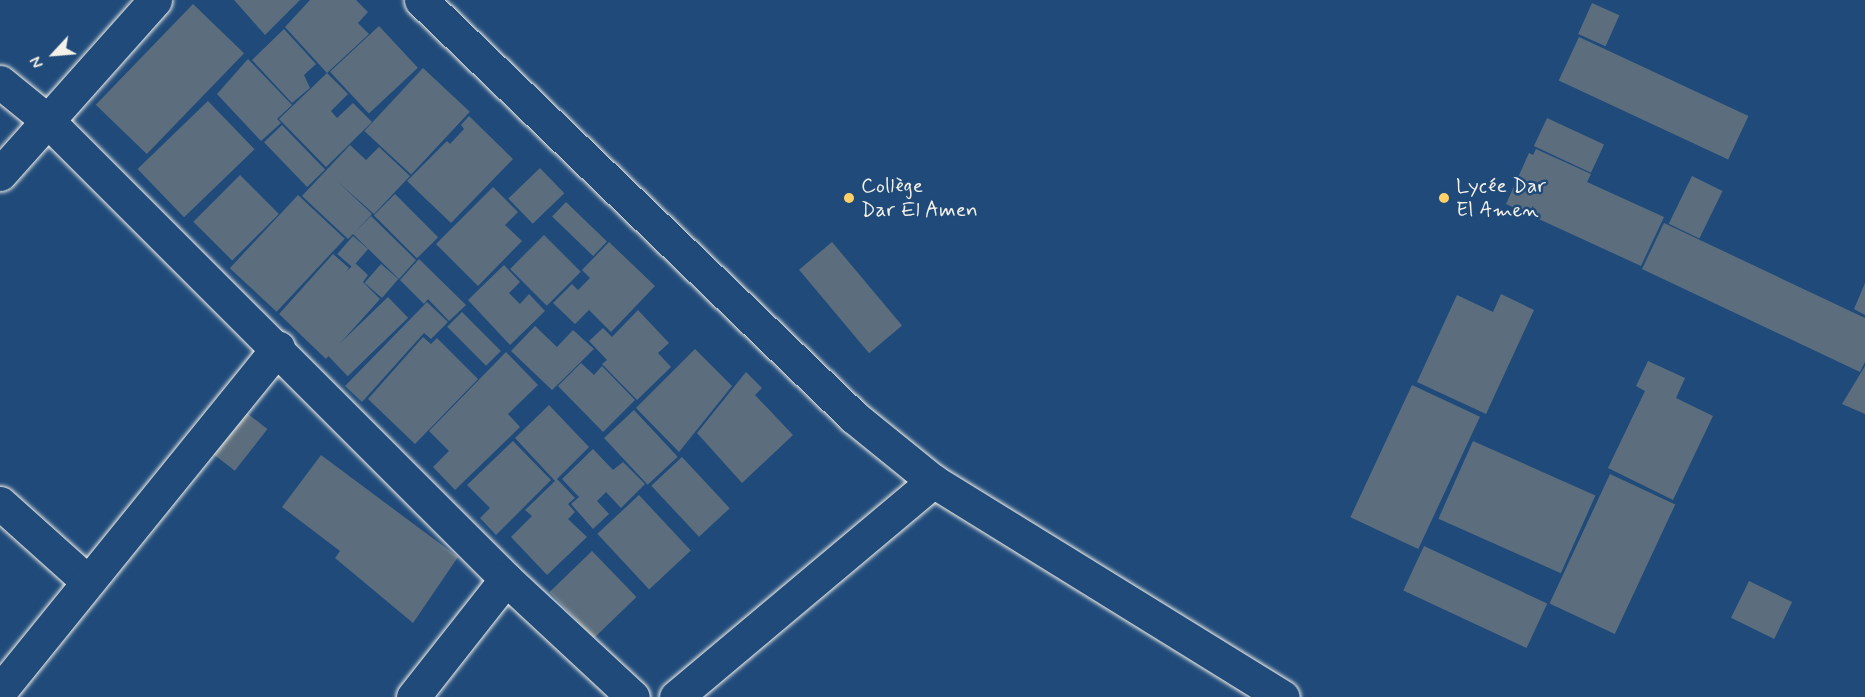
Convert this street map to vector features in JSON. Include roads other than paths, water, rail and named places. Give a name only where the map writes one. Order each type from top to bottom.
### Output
[{"type":"street","points":[[0,174],[155,0]]},
{"type":"street","points":[[421,0],[854,417],[933,481],[1283,697]]},
{"type":"street","points":[[0,82],[48,120],[506,579],[633,697]]},
{"type":"street","points":[[0,691],[278,348]]},
{"type":"street","points":[[676,697],[933,481]]},
{"type":"street","points":[[0,503],[88,582]]},
{"type":"street","points":[[413,697],[506,579]]},
{"type":"place","name":"Collège Dar El Amen","points":[[849,198]]},
{"type":"place","name":"Lycée Dar El Amen","points":[[1444,198]]}]
